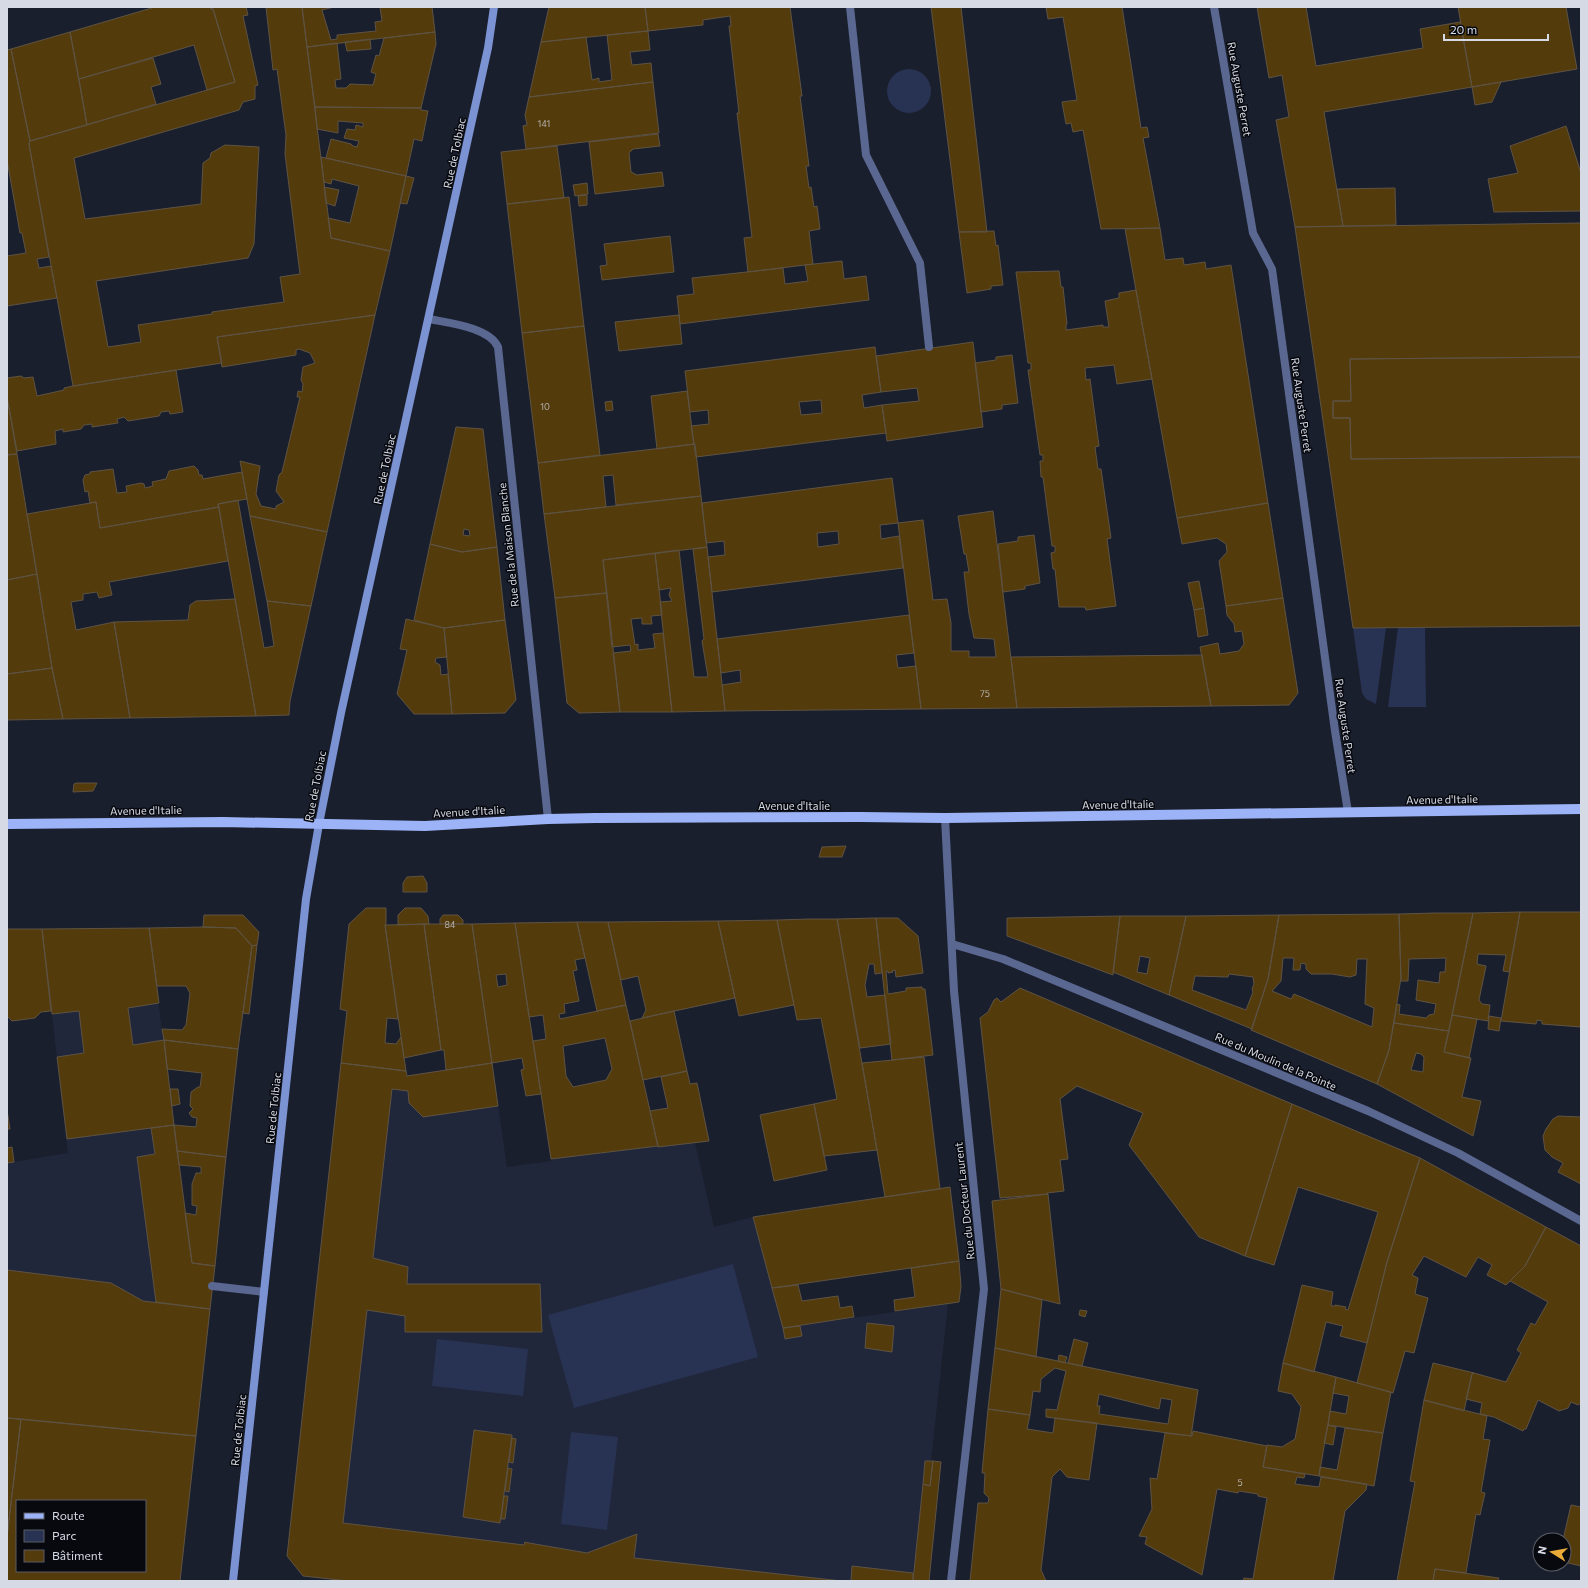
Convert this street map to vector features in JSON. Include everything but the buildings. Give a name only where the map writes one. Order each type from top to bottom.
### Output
[{"type":"main road","name":"Rue de Tolbiac","points":[[233,1581],[306,899],[340,719],[488,48],[494,7]]},
{"type":"main road","name":"Avenue d'Italie","points":[[7,824],[223,822],[425,826],[548,819],[860,816],[945,818],[1581,809]]},
{"type":"street","points":[[850,7],[866,155],[920,263],[929,347]]},
{"type":"street","name":"Rue Auguste Perret","points":[[1214,7],[1253,233],[1272,269],[1334,723],[1348,812]]},
{"type":"street","name":"Rue de la Maison Blanche","points":[[429,319],[484,333],[493,339],[498,347],[548,819]]},
{"type":"street","name":"Rue du Docteur Laurent","points":[[945,818],[955,999],[984,1289],[951,1581]]},
{"type":"street","name":"Rue du Moulin de la Pointe","points":[[952,944],[1003,959],[1368,1111],[1458,1153],[1581,1221]]},
{"type":"street","points":[[212,1286],[264,1292]]},
{"type":"shaded area","points":[[149,928],[185,1213],[215,1266],[180,1581],[7,1581],[7,1163],[68,1153],[42,929]]},
{"type":"shaded area","points":[[341,1063],[406,1071],[407,1076],[492,1063],[507,1167],[551,1161],[551,1159],[695,1143],[714,1227],[753,1217],[784,1328],[948,1304],[931,1461],[941,1462],[929,1581],[348,1581],[303,1576],[287,1556]]},
{"type":"green space","points":[[909,69],[921,73],[927,79],[931,91],[927,103],[921,109],[909,113],[897,109],[891,103],[887,91],[891,79],[897,73]]},
{"type":"green space","points":[[1398,627],[1425,627],[1426,707],[1388,707]]},
{"type":"green space","points":[[1353,628],[1386,628],[1376,704],[1366,699],[1362,693]]},
{"type":"green space","points":[[733,1264],[758,1357],[574,1408],[548,1315]]},
{"type":"green space","points":[[437,1339],[528,1349],[523,1396],[432,1386]]},
{"type":"green space","points":[[571,1432],[618,1437],[607,1530],[561,1524]]}]
